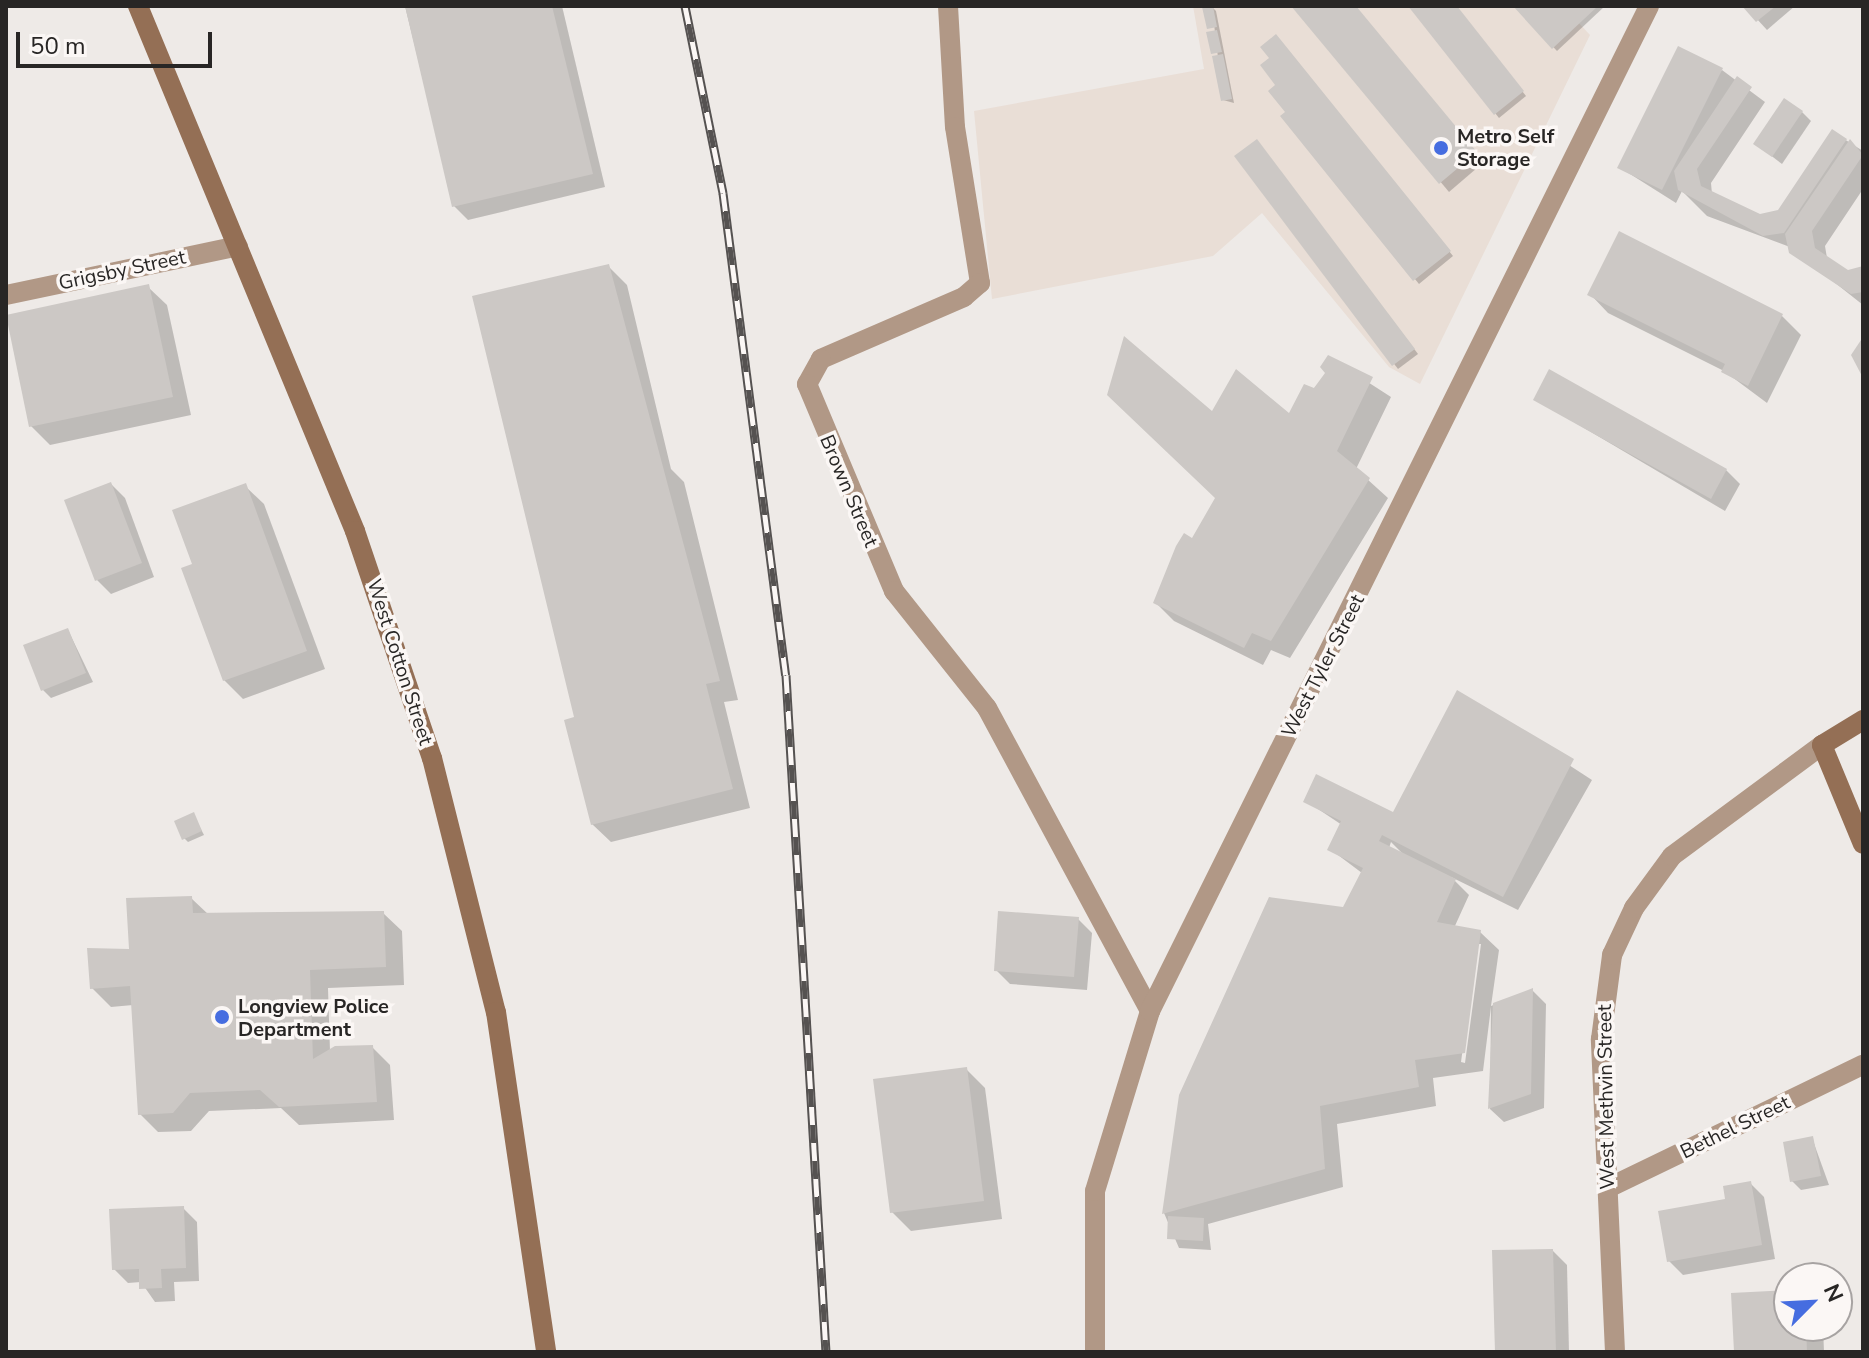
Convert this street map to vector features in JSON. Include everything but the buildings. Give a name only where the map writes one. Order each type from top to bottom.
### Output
[{"type":"main road","name":"West Cotton Street","points":[[138,6],[355,531],[436,773],[500,1036],[546,1352]]},
{"type":"main road","name":"West Methvin Street","points":[[1822,745],[1863,720]]},
{"type":"main road","points":[[1822,745],[1863,844]]},
{"type":"street","name":"Brown Street","points":[[948,6],[955,127],[980,283],[964,297],[821,359],[807,384],[894,591],[987,708],[1150,1011]]},
{"type":"street","name":"West Tyler Street","points":[[1095,1352],[1095,1191],[1150,1011],[1649,6]]},
{"type":"street","name":"Grigsby Street","points":[[6,295],[238,246]]},
{"type":"street","name":"West Methvin Street","points":[[1615,1352],[1603,1007],[1624,928],[1650,884],[1695,833],[1822,745]]},
{"type":"street","name":"Bethel Street","points":[[1608,1188],[1863,1065]]},
{"type":"shaded area","name":"Metro Self Storage","points":[[1193,6],[1563,6],[1590,35],[1420,384],[1389,367],[1262,213],[1213,256],[992,299],[974,111],[1204,69]]},
{"type":"railway","points":[[685,6],[723,193],[786,675],[826,1352]]},
{"type":"place","name":"Metro Self Storage","points":[[1441,148]]},
{"type":"place","name":"Longview Police Department","points":[[222,1017]]}]
